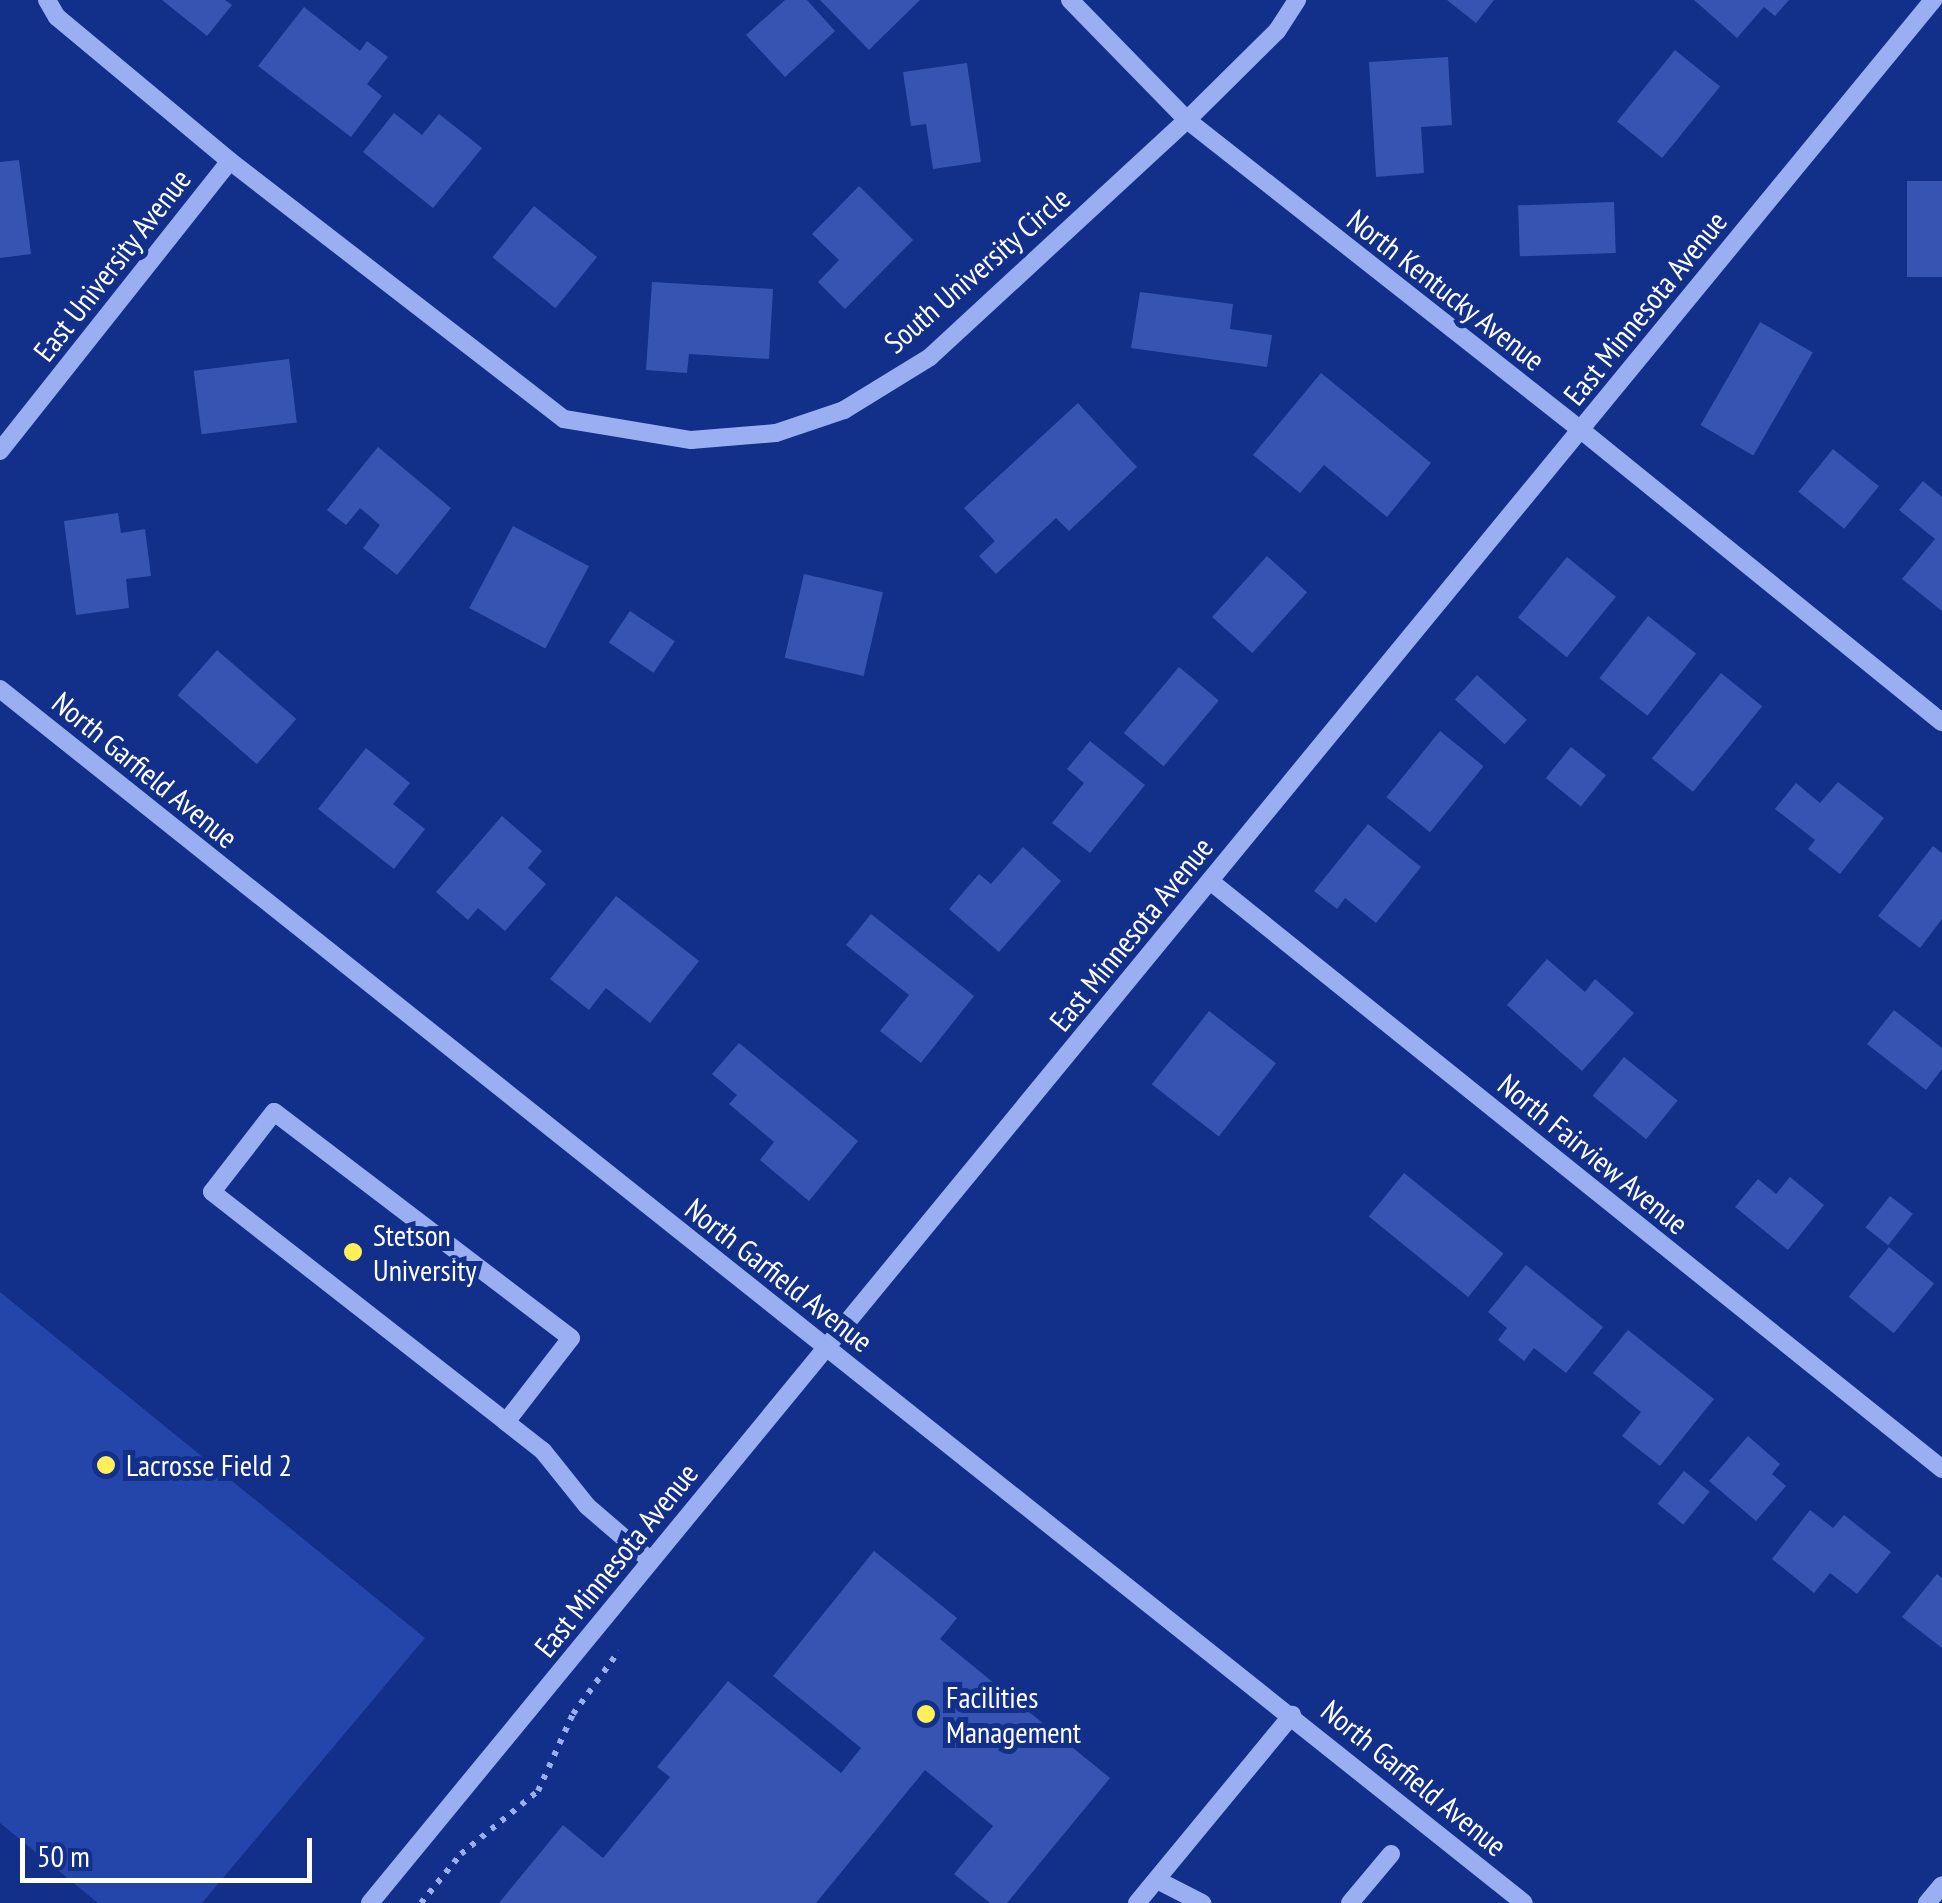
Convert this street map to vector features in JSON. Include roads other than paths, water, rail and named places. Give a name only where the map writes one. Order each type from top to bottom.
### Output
[{"type":"street","name":"South University Circle","points":[[47,0],[58,16],[230,161],[564,418],[690,440],[776,432],[844,410],[930,357],[1187,120],[1277,31],[1297,0]]},
{"type":"street","name":"North Kentucky Avenue","points":[[1070,0],[1187,120],[1581,430],[1942,722]]},
{"type":"street","name":"East Minnesota Avenue","points":[[370,1903],[1933,0]]},
{"type":"street","name":"East University Avenue","points":[[0,451],[230,161]]},
{"type":"street","name":"North Garfield Avenue","points":[[0,690],[1524,1903]]},
{"type":"street","name":"North Fairview Avenue","points":[[1210,881],[1942,1469]]},
{"type":"street","points":[[506,1422],[571,1338],[274,1112],[212,1192],[543,1451],[587,1506],[651,1562]]},
{"type":"street","points":[[1138,1903],[1292,1715]]},
{"type":"street","points":[[1350,1903],[1390,1854]]},
{"type":"street","points":[[1157,1880],[1202,1903]]},
{"type":"street","points":[[1927,1903],[1942,1885]]},
{"type":"place","name":"Stetson University","points":[[353,1252]]},
{"type":"place","name":"Lacrosse Field 2","points":[[106,1465]]},
{"type":"place","name":"Facilities Management","points":[[926,1714]]}]
